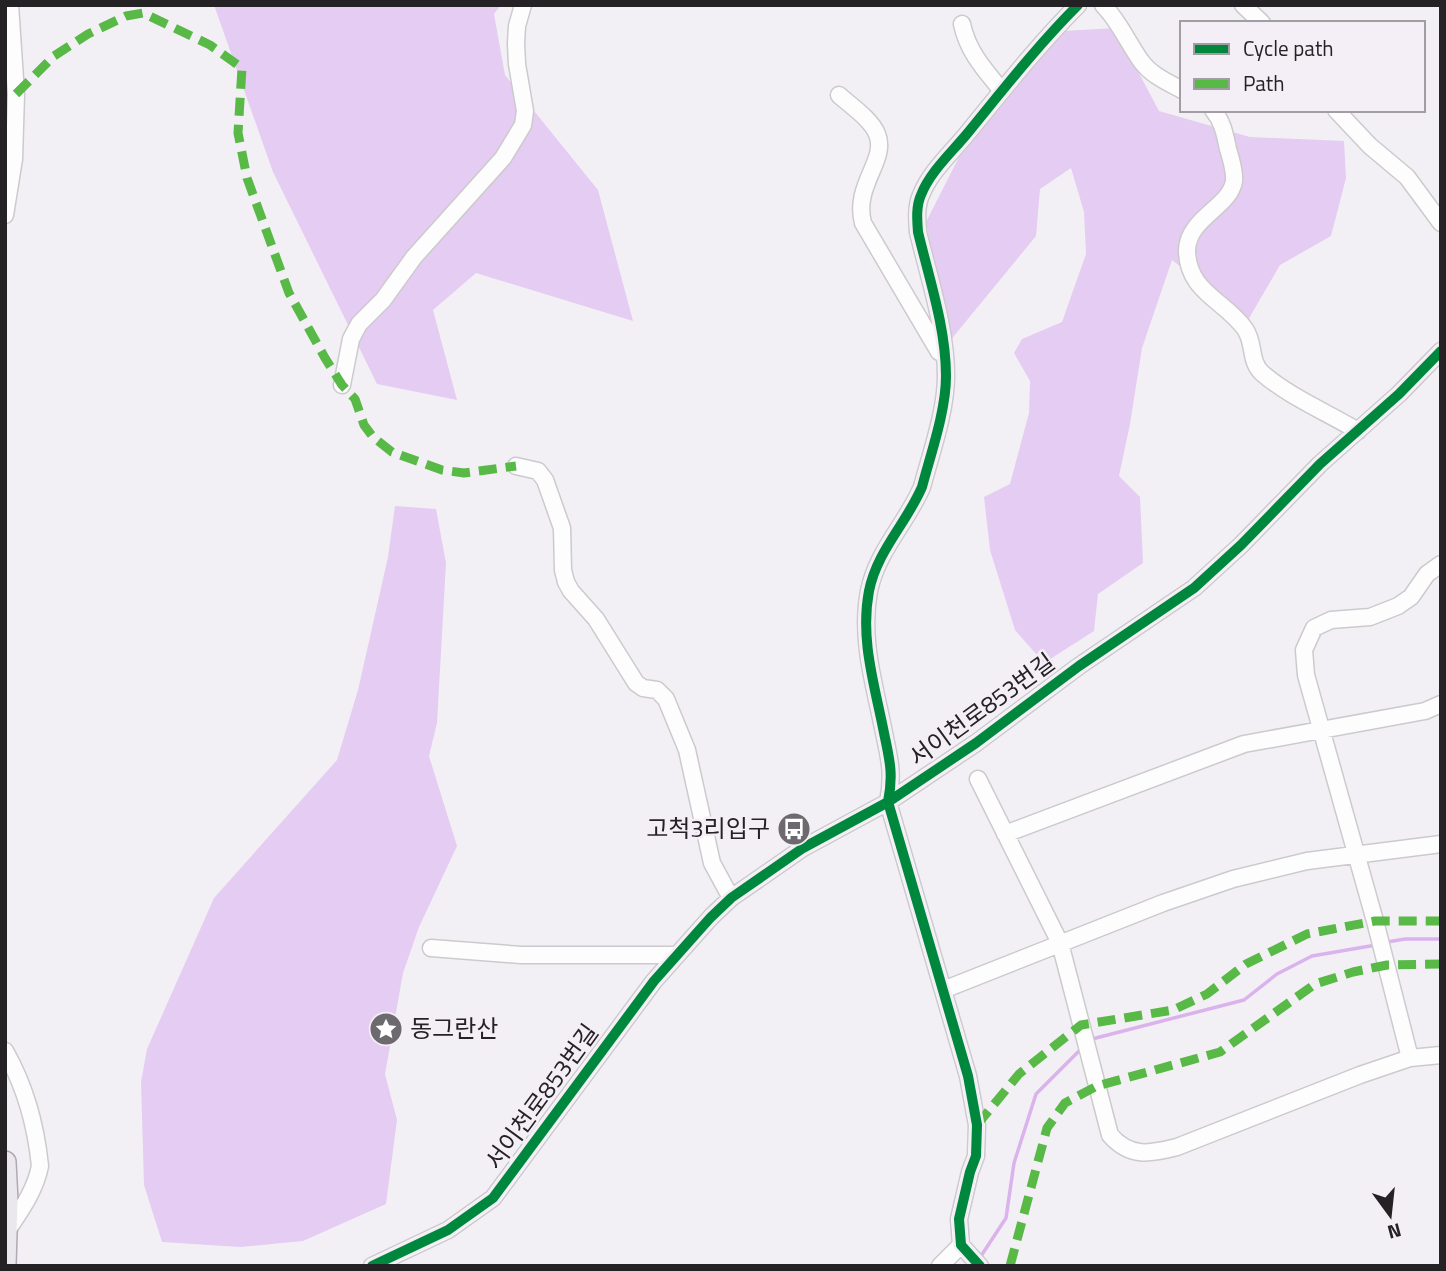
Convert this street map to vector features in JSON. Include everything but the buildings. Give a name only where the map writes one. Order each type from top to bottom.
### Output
[{"type":"main road","points":[[5,1162],[5,1265]]},
{"type":"street","points":[[5,215],[14,159],[16,94],[10,5]]},
{"type":"street","points":[[342,385],[351,339],[359,324],[383,300],[414,257],[503,158],[523,125],[525,111],[516,43],[523,5]]},
{"type":"street","points":[[980,1266],[963,1247],[959,1219],[976,1156],[977,1132],[968,1076],[888,802],[893,778],[868,653],[866,635],[869,593],[880,557],[922,487],[944,392],[945,362],[940,326],[918,232],[919,198],[930,178],[1002,91],[1061,12],[1078,5]]},
{"type":"street","points":[[1103,5],[1149,70],[1180,89]]},
{"type":"street","points":[[1243,5],[1260,21]]},
{"type":"street","points":[[962,24],[972,55],[1002,91]]},
{"type":"street","points":[[839,95],[873,126],[879,141],[878,156],[862,192],[860,203],[863,223],[945,362]]},
{"type":"street","points":[[1214,112],[1223,125],[1234,180],[1227,194],[1191,234],[1187,250],[1191,270],[1209,297],[1246,330],[1257,368],[1271,381],[1358,431]]},
{"type":"street","points":[[1338,112],[1353,130],[1416,187],[1441,223]]},
{"type":"street","name":"서이천로853번길","points":[[372,1266],[448,1230],[493,1198],[676,955],[731,898],[803,848],[888,802],[1194,588],[1241,545],[1320,464],[1406,387],[1441,351]]},
{"type":"street","points":[[516,466],[538,471],[545,480],[562,528],[563,570],[571,591],[596,619],[636,683],[662,693],[666,699],[687,750],[712,863],[731,898]]},
{"type":"street","points":[[1410,1058],[1384,954],[1306,675],[1304,650],[1314,628],[1331,620],[1370,617],[1398,606],[1411,597],[1427,574],[1441,564]]},
{"type":"street","points":[[1005,834],[1244,744],[1425,711],[1441,704]]},
{"type":"street","points":[[978,779],[1060,943],[1110,1135],[1119,1146],[1137,1153],[1160,1152],[1360,1074],[1410,1058],[1441,1055]]},
{"type":"street","points":[[943,990],[1233,879],[1307,862],[1441,844]]},
{"type":"street","points":[[431,948],[521,955],[676,955]]},
{"type":"street","points":[[5,1051],[19,1075],[25,1093],[40,1166],[26,1203],[7,1231]]},
{"type":"street","points":[[940,1266],[963,1247]]},
{"type":"shaded area","points":[[214,5],[501,5],[494,14],[505,75],[598,190],[633,321],[476,273],[433,310],[457,400],[377,384],[273,172]]},
{"type":"shaded area","points":[[1115,28],[1159,111],[1250,137],[1344,141],[1346,178],[1331,236],[1280,265],[1248,320],[1172,260],[1142,348],[1119,476],[1140,497],[1143,563],[1098,594],[1094,631],[1044,663],[1015,630],[990,550],[984,497],[1010,484],[1029,413],[1030,381],[1014,353],[1022,339],[1062,322],[1086,254],[1084,212],[1071,168],[1040,189],[1036,236],[949,342],[926,222],[958,159],[1063,31]]},
{"type":"shaded area","points":[[395,506],[436,509],[446,563],[437,723],[429,756],[457,846],[419,927],[403,973],[385,1074],[397,1120],[386,1204],[303,1241],[240,1247],[162,1242],[144,1185],[141,1082],[147,1049],[214,898],[337,760],[358,690],[388,557]]},
{"type":"waterway","points":[[1387,942],[1441,939]]},
{"type":"waterway","points":[[1092,1039],[1244,1000],[1277,974],[1312,956],[1376,945]]},
{"type":"waterway","points":[[979,1259],[1006,1218],[1014,1163],[1036,1094],[1081,1049]]},
{"type":"marked path","points":[[16,94],[54,56],[88,34],[126,16],[143,13],[210,45],[242,68],[238,133],[247,178],[289,293],[325,358],[342,385],[355,399],[364,425],[373,437],[392,452],[442,470],[464,473],[516,466]]},
{"type":"marked path","points":[[977,1125],[1019,1074],[1081,1025],[1173,1010],[1207,994],[1246,964],[1307,934],[1375,921],[1441,921]]},
{"type":"marked path","points":[[1010,1266],[1047,1128],[1065,1103],[1097,1086],[1220,1052],[1315,984],[1387,965],[1441,964]]},
{"type":"cycle path","points":[[980,1266],[961,1245],[959,1219],[976,1156],[977,1125],[968,1076],[888,802],[890,765],[869,660],[867,609],[869,591],[878,563],[922,487],[944,403],[945,358],[940,321],[918,232],[919,199],[941,163],[1078,5]]},
{"type":"cycle path","points":[[372,1266],[448,1230],[493,1198],[654,981],[731,898],[803,848],[888,802],[1194,588],[1241,545],[1320,464],[1399,394],[1441,351]]},
{"type":"place","name":"고척3리입구","points":[[794,829]]},
{"type":"place","name":"동그란산","points":[[386,1029]]}]
